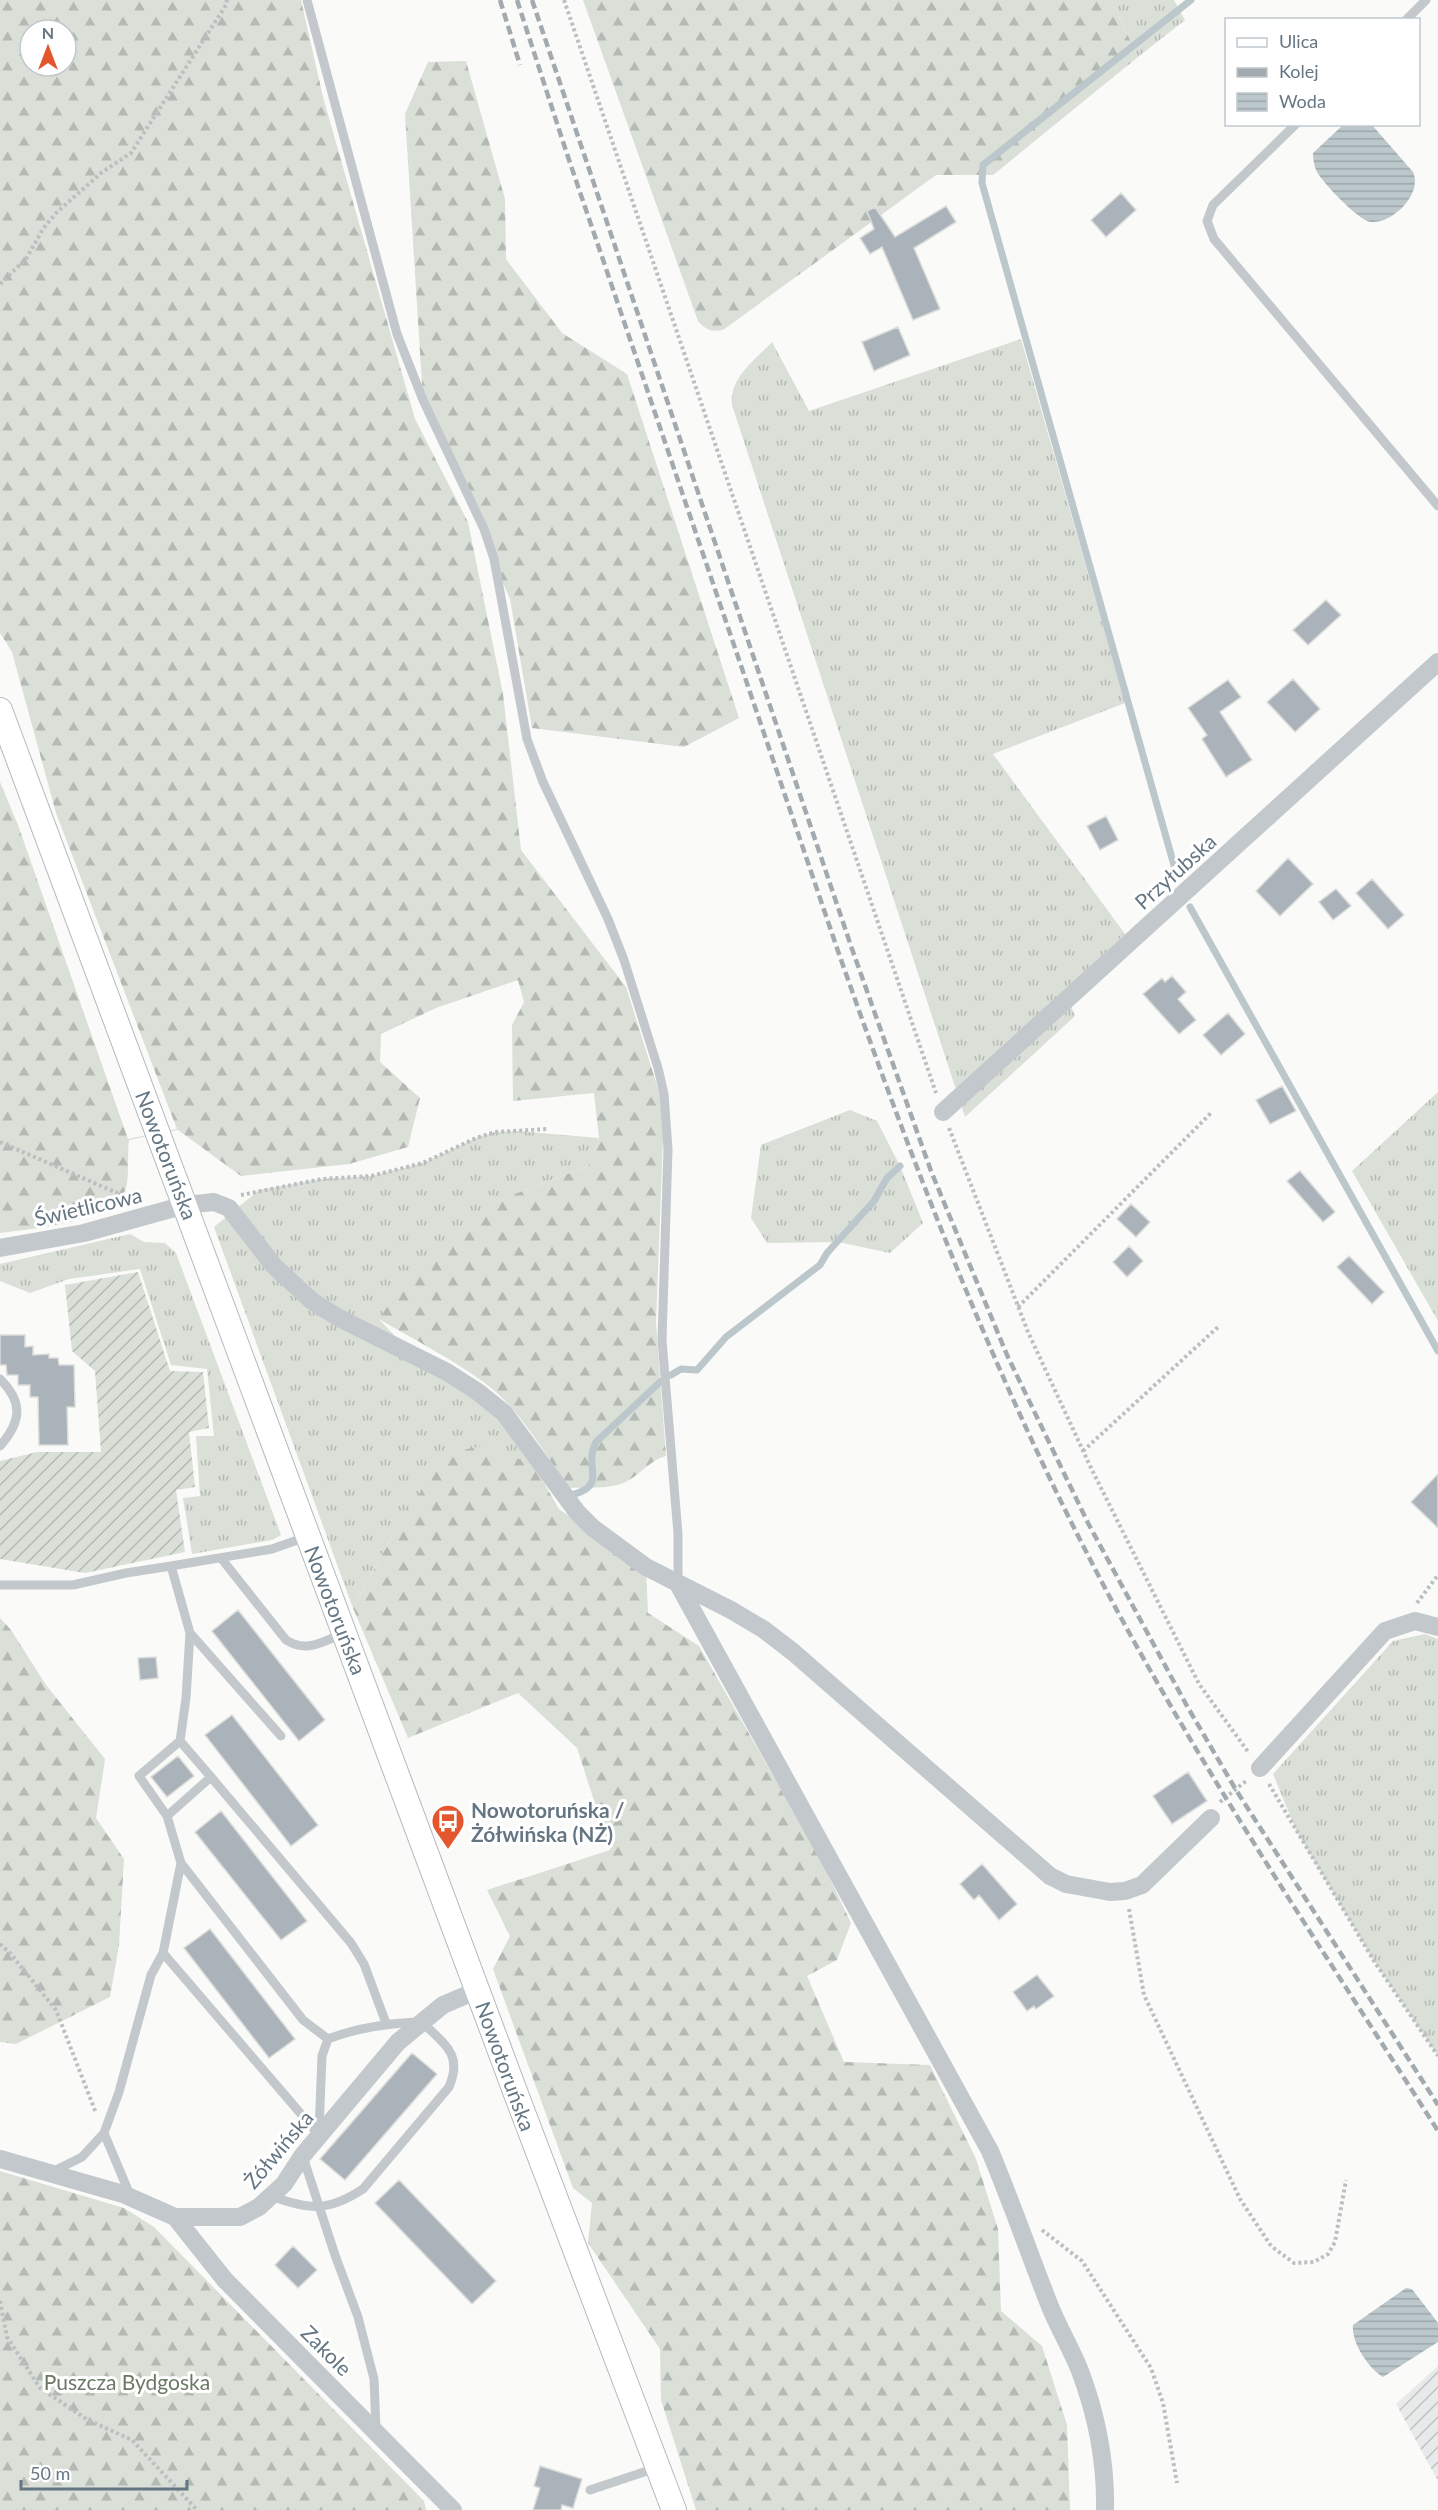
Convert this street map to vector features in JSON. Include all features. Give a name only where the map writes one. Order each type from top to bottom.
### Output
[{"type":"main road","name":"Nowotoruńska","points":[[0,710],[674,2510]]},
{"type":"street","name":"Przyłubska","points":[[943,1112],[1438,662]]},
{"type":"street","points":[[214,1202],[229,1208],[274,1266],[312,1301],[339,1318],[447,1372],[478,1392],[504,1413],[585,1520],[646,1567],[731,1610],[763,1629],[794,1652],[1050,1876],[1066,1884],[1110,1892],[1125,1891],[1142,1885],[1211,1818]]},
{"type":"street","name":"Świetlicowa","points":[[0,1248],[84,1233],[185,1206],[214,1202]]},
{"type":"street","points":[[678,1584],[990,2151],[1050,2307],[1079,2370],[1090,2403],[1099,2432],[1105,2510]]},
{"type":"street","points":[[1260,1768],[1385,1631],[1415,1621],[1438,1627]]},
{"type":"street","name":"Żółwińska","points":[[0,2159],[131,2197],[175,2217],[240,2217],[259,2207],[284,2184],[319,2134],[398,2042],[443,2006],[478,1989]]},
{"type":"street","name":"Zakole","points":[[175,2217],[225,2280],[453,2510]]},
{"type":"lane","points":[[307,0],[398,334],[423,400],[484,529],[494,560],[527,740],[543,782],[608,920],[624,960],[658,1068],[664,1094],[668,1149],[662,1340],[678,1534],[678,1584]]},
{"type":"lane","points":[[1408,18],[1426,0]]},
{"type":"lane","points":[[1294,126],[1213,205],[1207,221],[1214,239],[1438,506]]},
{"type":"lane","points":[[0,1379],[13,1397],[17,1408],[17,1422],[12,1433],[0,1446]]},
{"type":"lane","points":[[0,1585],[73,1585],[126,1573],[272,1549],[309,1536]]},
{"type":"lane","points":[[221,1558],[286,1640],[298,1647],[308,1647],[345,1633]]},
{"type":"lane","points":[[171,1566],[190,1633],[186,1698],[180,1742],[139,1776],[167,1816],[180,1863],[303,2020],[328,2039]]},
{"type":"lane","points":[[190,1633],[281,1736]]},
{"type":"lane","points":[[180,1742],[351,1943],[364,1964],[386,2023]]},
{"type":"lane","points":[[167,1816],[211,1777]]},
{"type":"lane","points":[[50,2173],[82,2157],[104,2133],[119,2092],[151,1975],[163,1953],[180,1863]]},
{"type":"lane","points":[[163,1953],[319,2134]]},
{"type":"lane","points":[[271,2196],[301,2207],[319,2207],[345,2201],[363,2189],[449,2087],[455,2072],[455,2060],[443,2043],[422,2022],[386,2023],[356,2028],[328,2039],[322,2056],[319,2134]]},
{"type":"lane","points":[[104,2133],[131,2197]]},
{"type":"lane","points":[[303,2155],[358,2317],[371,2368],[376,2432]]},
{"type":"lane","points":[[590,2490],[657,2467]]},
{"type":"path","points":[[0,284],[26,259],[43,229],[55,214],[94,179],[131,153],[226,5],[226,0]]},
{"type":"path","points":[[564,0],[943,1112],[1018,1307],[1083,1451],[1199,1684],[1260,1768],[1374,1961],[1438,2056]]},
{"type":"path","points":[[1018,1307],[1212,1112]]},
{"type":"path","points":[[214,1202],[259,1190],[322,1179],[371,1176],[423,1163],[476,1138],[495,1132],[548,1129]]},
{"type":"path","points":[[0,1142],[137,1201],[142,1217]]},
{"type":"path","points":[[1083,1451],[1218,1328]]},
{"type":"path","points":[[1211,1818],[1216,1806],[1260,1768]]},
{"type":"path","points":[[1125,1891],[1144,1995],[1240,2199],[1271,2246],[1294,2263],[1314,2262],[1328,2254],[1335,2242],[1347,2180]]},
{"type":"path","points":[[0,1944],[57,2010],[104,2133]]},
{"type":"path","points":[[1013,2207],[1082,2261],[1151,2368],[1163,2403],[1177,2483]]},
{"type":"path","points":[[0,2301],[8,2337],[40,2388],[88,2420],[132,2440],[197,2510]]},
{"type":"shaded area","points":[[1438,2366],[1438,2481],[1396,2404]]},
{"type":"green space","points":[[0,0],[301,0],[323,97],[415,419],[468,522],[503,694],[521,850],[626,987],[661,1098],[663,1138],[656,1323],[666,1456],[615,1486],[568,1488],[530,1430],[495,1391],[457,1364],[379,1319],[414,1266],[491,1203],[588,1166],[599,1138],[594,1093],[513,1101],[512,1025],[524,1002],[518,980],[436,1008],[381,1034],[380,1062],[420,1098],[408,1147],[349,1164],[241,1176],[178,1130],[129,1140],[127,1186],[116,1202],[103,1210],[68,1222],[0,1233],[0,782],[18,825],[128,1139],[177,1129],[56,813],[12,652],[0,633]]},
{"type":"green space","points":[[583,0],[1111,0],[1138,57],[993,175],[936,175],[723,330],[712,330],[698,321]]},
{"type":"green space","points":[[1111,0],[1174,0],[1185,20],[1138,57]]},
{"type":"green space","points":[[466,61],[505,199],[506,259],[562,333],[627,374],[739,718],[684,747],[532,728],[510,599],[423,400],[405,114],[428,62]]},
{"type":"green space","points":[[1021,339],[1125,703],[993,754],[1125,934],[1065,990],[1075,1016],[965,1117],[732,405],[732,395],[744,370],[772,342],[809,411]]},
{"type":"green space","points":[[1438,1092],[1438,1321],[1352,1171]]},
{"type":"green space","points":[[850,1110],[877,1121],[900,1166],[923,1223],[890,1253],[838,1242],[767,1243],[751,1218],[761,1145]]},
{"type":"green space","points":[[517,1131],[599,1138],[588,1166],[491,1203],[379,1319],[411,1353],[478,1392],[533,1464],[394,1532],[353,1608],[214,1227],[259,1190],[322,1179],[371,1176],[423,1163],[476,1138],[495,1132]]},
{"type":"green space","points":[[130,1234],[144,1242],[165,1243],[176,1253],[281,1535],[272,1540],[192,1554],[183,1498],[200,1496],[196,1436],[214,1436],[207,1369],[171,1365],[140,1269],[69,1279],[30,1293],[0,1281],[0,1264]]},
{"type":"green space","points":[[138,1272],[170,1371],[203,1372],[209,1428],[189,1432],[195,1487],[176,1490],[185,1552],[85,1573],[0,1559],[0,1461],[37,1452],[101,1452],[95,1371],[72,1351],[65,1285]]},
{"type":"green space","points":[[484,1446],[533,1464],[559,1509],[646,1571],[648,1613],[699,1646],[821,1860],[851,1923],[837,1960],[807,1976],[844,2062],[930,2065],[976,2159],[998,2229],[1001,2311],[1042,2346],[1067,2425],[1070,2510],[696,2510],[661,2400],[660,2349],[588,2243],[592,2203],[573,2188],[493,1969],[510,1936],[487,1890],[610,1850],[577,1748],[518,1693],[408,1738],[353,1608],[394,1532],[438,1465],[467,1449]]},
{"type":"green space","points":[[0,1618],[11,1630],[46,1685],[105,1759],[96,1818],[124,1859],[119,1945],[110,1997],[16,2044],[0,2042]]},
{"type":"green space","points":[[1425,1634],[1438,1639],[1438,2056],[1374,1961],[1297,1832],[1273,1774],[1393,1641]]},
{"type":"green space","name":"Puszcza Bydgoska","points":[[0,2171],[124,2208],[154,2227],[424,2501],[426,2510],[0,2510]]},
{"type":"water","points":[[1342,126],[1373,126],[1413,172],[1414,189],[1410,198],[1397,213],[1380,221],[1365,220],[1326,184],[1317,172],[1313,153]]},
{"type":"water","points":[[1406,2288],[1412,2289],[1438,2323],[1438,2342],[1383,2377],[1362,2354],[1355,2339],[1353,2325]]},
{"type":"building","points":[[1121,193],[1136,210],[1106,237],[1091,220]]},
{"type":"building","points":[[946,206],[956,222],[914,248],[940,309],[913,320],[882,247],[870,254],[860,238],[874,229],[867,211],[875,207],[895,237]]},
{"type":"building","points":[[898,327],[910,355],[874,371],[862,342]]},
{"type":"building","points":[[1326,600],[1341,615],[1308,645],[1293,630]]},
{"type":"building","points":[[1293,679],[1320,709],[1295,732],[1267,702]]},
{"type":"building","points":[[1228,680],[1241,697],[1220,712],[1252,760],[1226,777],[1202,739],[1207,735],[1188,708]]},
{"type":"building","points":[[1106,816],[1118,840],[1100,850],[1087,826]]},
{"type":"building","points":[[1288,858],[1313,884],[1280,916],[1256,891]]},
{"type":"building","points":[[1372,879],[1404,915],[1388,929],[1356,893]]},
{"type":"building","points":[[1336,889],[1351,906],[1333,920],[1319,902]]},
{"type":"building","points":[[1172,976],[1186,992],[1178,999],[1196,1020],[1179,1034],[1143,994],[1162,978],[1165,982]]},
{"type":"building","points":[[1228,1013],[1245,1034],[1221,1055],[1203,1035]]},
{"type":"building","points":[[1282,1086],[1296,1111],[1270,1124],[1256,1100]]},
{"type":"building","points":[[1300,1171],[1335,1212],[1323,1222],[1287,1181]]},
{"type":"building","points":[[1131,1204],[1150,1222],[1136,1237],[1117,1219]]},
{"type":"building","points":[[1129,1246],[1143,1261],[1127,1277],[1113,1262]]},
{"type":"building","points":[[1349,1256],[1384,1292],[1372,1304],[1337,1267]]},
{"type":"building","points":[[0,1335],[25,1335],[25,1347],[33,1346],[33,1355],[49,1354],[49,1358],[58,1358],[59,1365],[74,1365],[75,1407],[67,1407],[68,1445],[39,1445],[38,1397],[30,1397],[30,1385],[18,1385],[18,1375],[7,1375],[6,1365],[0,1365]]},
{"type":"building","points":[[1438,1474],[1438,1528],[1411,1502]]},
{"type":"building","points":[[238,1610],[325,1720],[299,1741],[212,1631]]},
{"type":"building","points":[[156,1657],[158,1678],[140,1680],[138,1658]]},
{"type":"building","points":[[232,1715],[318,1825],[291,1846],[205,1735]]},
{"type":"building","points":[[178,1756],[194,1776],[167,1797],[151,1777]]},
{"type":"building","points":[[1188,1772],[1207,1801],[1172,1824],[1153,1796]]},
{"type":"building","points":[[221,1811],[307,1921],[281,1940],[195,1832]]},
{"type":"building","points":[[982,1864],[1017,1904],[999,1920],[979,1895],[974,1900],[960,1884]]},
{"type":"building","points":[[210,1929],[295,2039],[269,2058],[184,1948]]},
{"type":"building","points":[[1037,1975],[1054,1996],[1036,2009],[1034,2006],[1027,2011],[1013,1992]]},
{"type":"building","points":[[412,2053],[437,2074],[345,2180],[320,2159]]},
{"type":"building","points":[[399,2180],[496,2281],[472,2304],[375,2203]]},
{"type":"building","points":[[293,2246],[317,2270],[298,2288],[275,2265]]},
{"type":"building","points":[[540,2466],[582,2479],[573,2508],[562,2505],[561,2510],[533,2510],[540,2488],[534,2486]]},
{"type":"waterway","points":[[1177,876],[982,183],[983,165],[1191,0]]},
{"type":"waterway","points":[[1190,907],[1438,1351]]},
{"type":"waterway","points":[[671,1375],[681,1369],[697,1370],[726,1337],[820,1265],[827,1253],[874,1201],[887,1178],[900,1166]]},
{"type":"waterway","points":[[568,1496],[589,1487],[593,1475],[592,1460],[596,1442],[660,1382]]},
{"type":"railway","points":[[500,0],[520,65]]},
{"type":"railway","points":[[517,0],[566,151],[839,954],[934,1212],[1005,1380],[1083,1546],[1162,1691],[1278,1881],[1438,2131]]},
{"type":"railway","points":[[532,0],[852,949],[931,1171],[1007,1355],[1088,1523],[1187,1706],[1236,1790],[1438,2105]]},
{"type":"place","name":"Nowotoruńska / Żółwińska (NŻ)","points":[[448,1850]]}]
